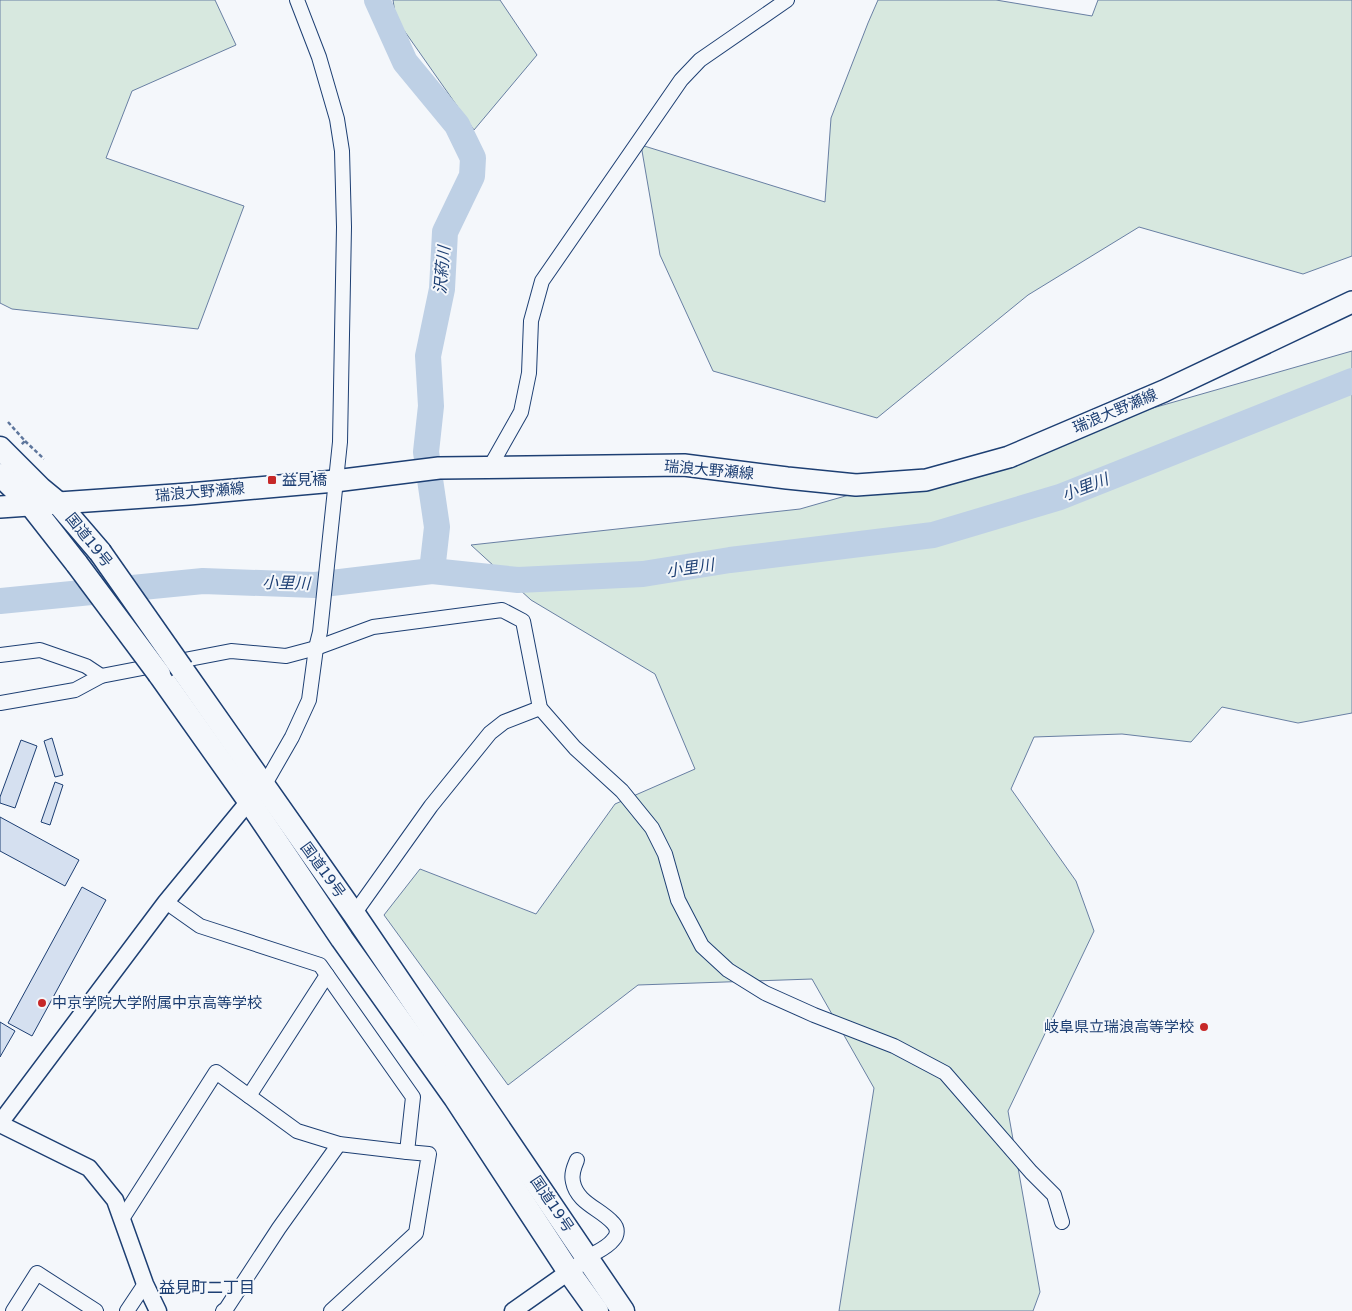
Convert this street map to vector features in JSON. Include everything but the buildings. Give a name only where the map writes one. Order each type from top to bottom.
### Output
[{"type":"highway","name":"国道19号","points":[[0,448],[41,489],[58,503],[100,552],[182,670],[342,939],[455,1098],[569,1272],[597,1311]]},
{"type":"highway","name":"国道19号","points":[[0,475],[30,504],[78,564],[159,674],[354,914],[624,1311]]},
{"type":"main road","name":"瑞浪大野瀬線","points":[[0,507],[335,481],[438,468],[684,465],[856,485],[926,480],[1009,458],[1164,390],[1352,302]]},
{"type":"street","points":[[158,1311],[145,1284],[115,1200],[89,1168],[0,1124],[166,902],[257,794],[292,737],[309,700],[320,632],[340,442],[344,227],[342,151],[338,119],[319,57],[296,0]]},
{"type":"street","points":[[490,467],[521,412],[530,373],[531,321],[542,280],[681,80],[700,60],[787,0]]},
{"type":"street","points":[[0,703],[75,690],[101,676],[231,651],[286,656],[316,648],[373,627],[502,610],[523,621],[540,708],[575,748],[622,792],[652,828],[666,854],[678,900],[702,946],[728,970],[765,993],[814,1015],[894,1046],[945,1073],[1031,1172],[1054,1195],[1062,1222]]},
{"type":"street","points":[[0,655],[40,650],[86,666],[101,676]]},
{"type":"street","points":[[354,914],[431,806],[490,733],[504,722],[540,708]]},
{"type":"street","points":[[166,902],[200,926],[320,965],[413,1097],[407,1152]]},
{"type":"street","points":[[250,1096],[327,974]]},
{"type":"street","points":[[122,1219],[216,1072],[297,1131],[338,1144],[429,1154],[416,1233],[331,1311]]},
{"type":"street","points":[[223,1311],[338,1144]]},
{"type":"street","points":[[513,1311],[613,1241],[617,1235],[614,1223],[583,1199],[575,1189],[572,1181],[573,1170],[577,1160]]},
{"type":"street","points":[[13,1311],[38,1273],[96,1311]]},
{"type":"street","points":[[127,1311],[145,1284]]},
{"type":"path","points":[[25,441],[44,459]]},
{"type":"shaded area","points":[[0,0],[215,0],[236,45],[132,91],[106,158],[244,206],[198,329],[12,309],[0,303]]},
{"type":"shaded area","points":[[393,0],[500,0],[537,55],[474,130],[396,19]]},
{"type":"shaded area","points":[[878,0],[996,0],[1092,16],[1098,0],[1352,0],[1352,256],[1303,274],[1139,227],[1028,295],[877,418],[713,371],[660,255],[641,145],[825,202],[831,118]]},
{"type":"shaded area","points":[[1352,351],[1352,713],[1298,723],[1222,707],[1191,742],[1122,734],[1034,737],[1011,789],[1076,881],[1094,931],[1008,1111],[1040,1292],[1033,1311],[839,1311],[874,1088],[812,979],[638,985],[508,1085],[384,915],[420,869],[536,914],[615,804],[695,769],[655,674],[531,600],[471,545],[800,509]]},
{"type":"waterway","name":"沢葯川","points":[[377,0],[405,62],[457,125],[473,158],[472,176],[445,232],[442,289],[428,356],[431,406],[426,452],[437,527],[432,571]]},
{"type":"waterway","name":"小里川","points":[[0,601],[203,581],[315,585],[432,571],[518,580],[643,574],[730,560],[933,535],[1060,497],[1352,381]]},
{"type":"place","name":"益見橋","points":[[272,480]]},
{"type":"place","name":"中京学院大学附属中京高等学校","points":[[42,1003]]},
{"type":"place","name":"岐阜県立瑞浪高等学校","points":[[1204,1027]]},
{"type":"district","name":"益見町二丁目","points":[[207,1287]]}]
